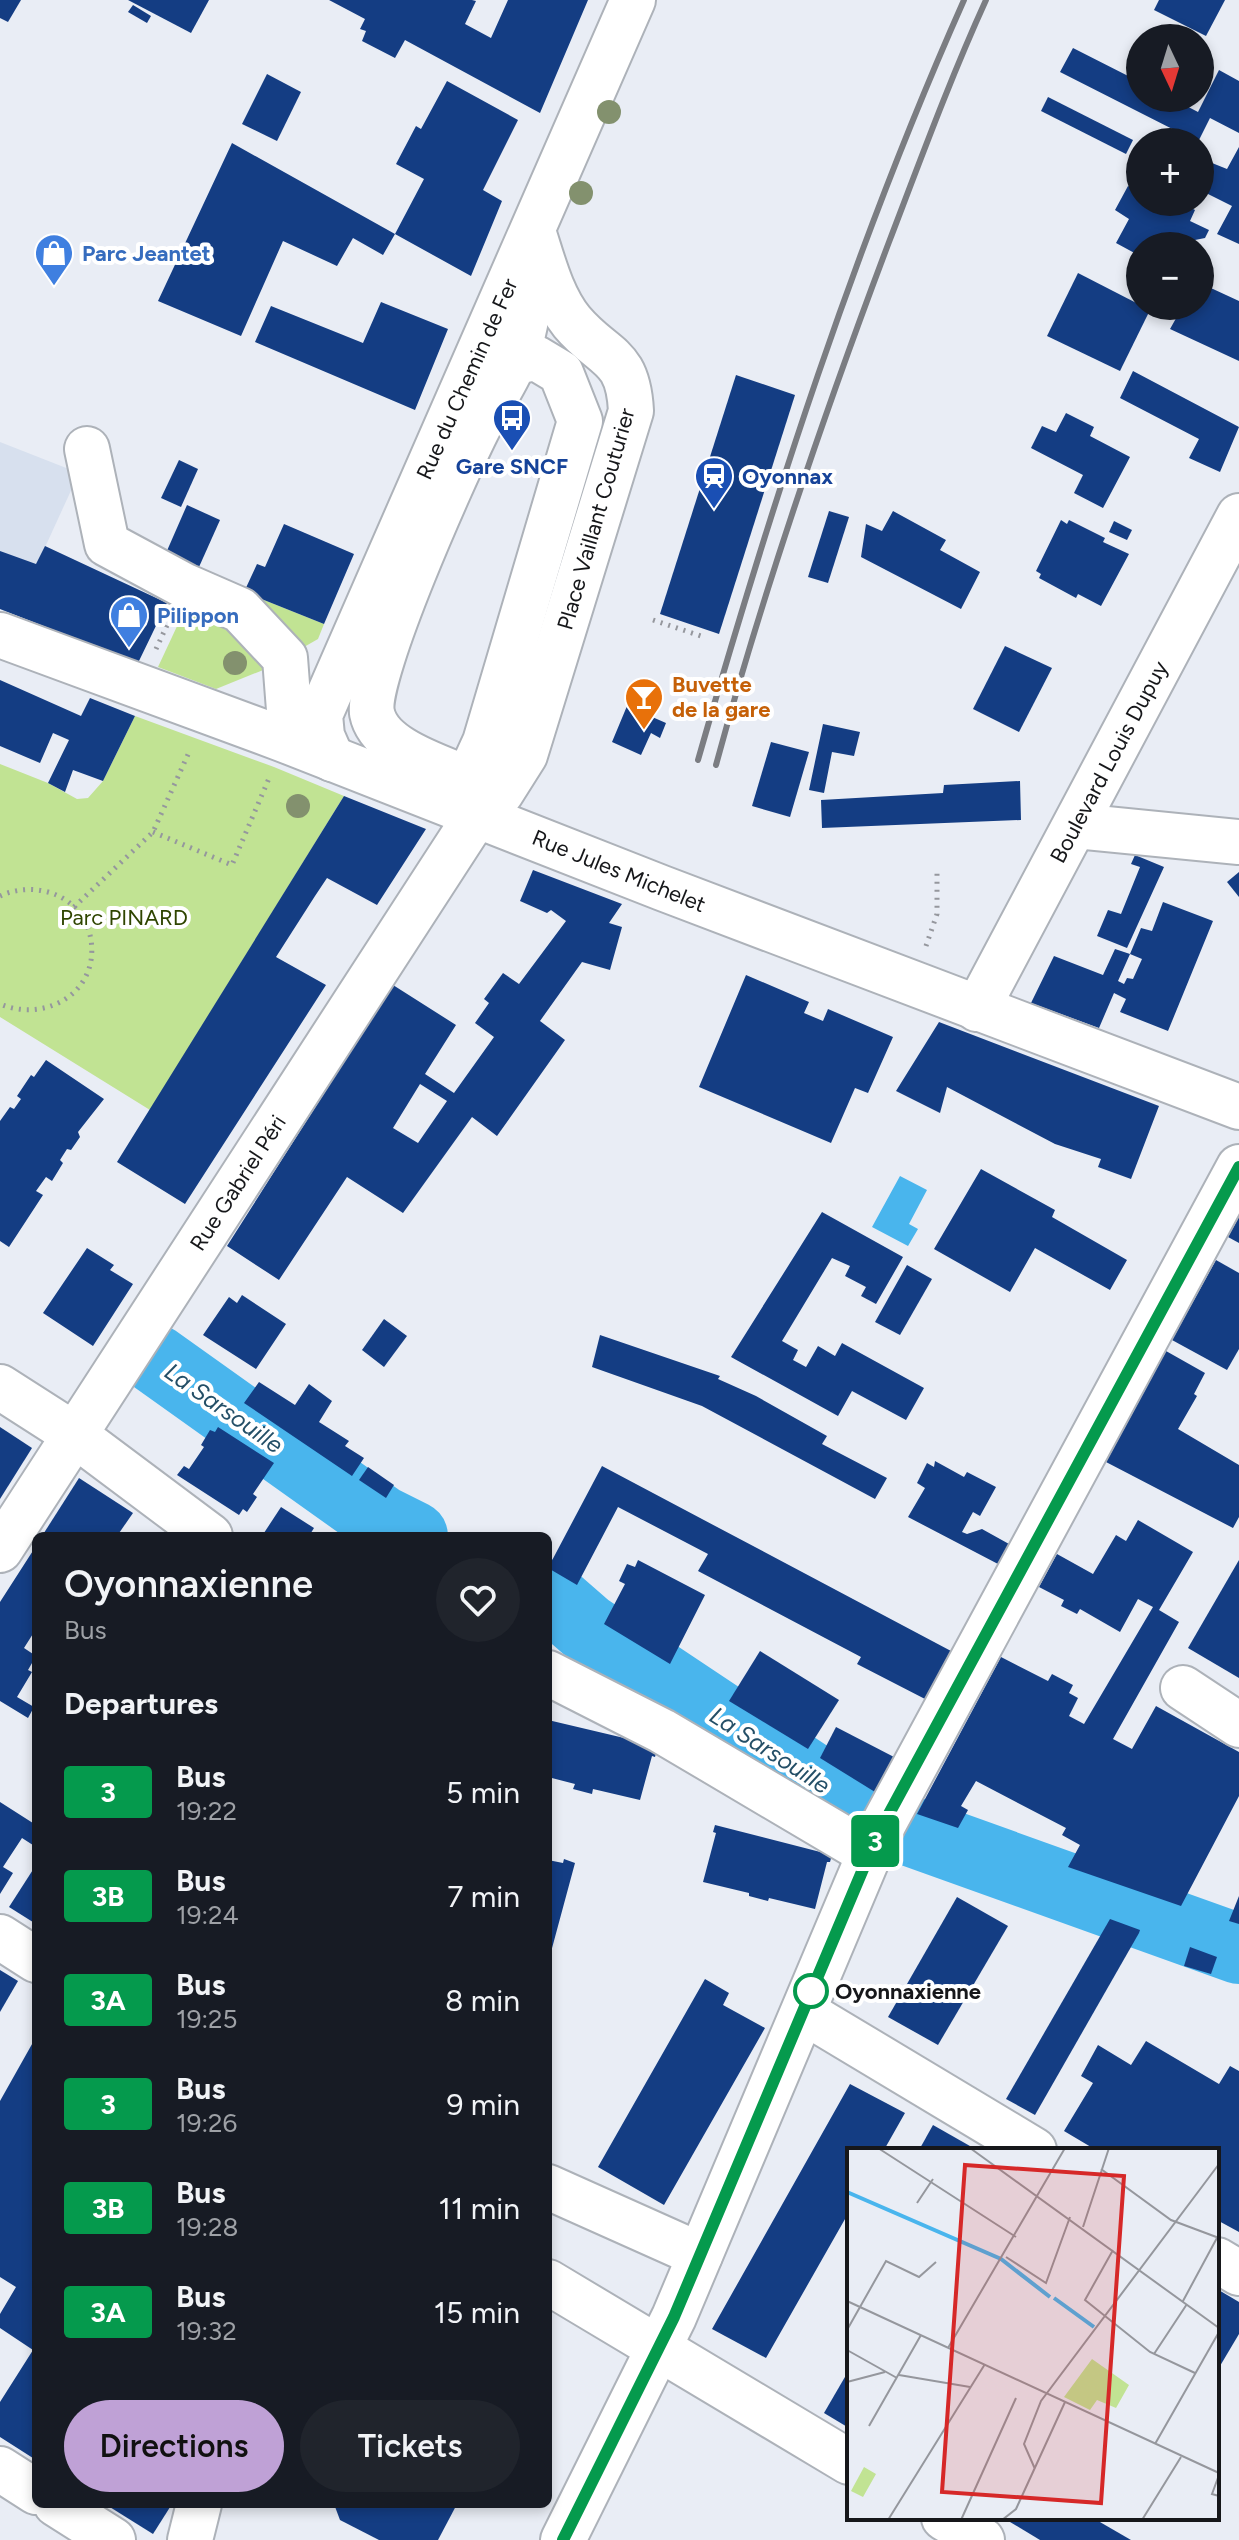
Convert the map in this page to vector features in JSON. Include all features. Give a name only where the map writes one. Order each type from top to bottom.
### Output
[{"type":"street","name":"Rue du Chemin de Fer","points":[[320,715],[633,0]]},
{"type":"street","points":[[514,362],[536,358],[561,373],[580,421],[485,742],[472,798],[388,742],[372,714],[375,681],[403,603],[477,429],[514,362],[529,317],[533,231]]},
{"type":"street","name":"Place Vaillant Couturier","points":[[472,798],[501,793],[525,755],[631,411],[630,388],[622,369],[571,321],[550,285],[533,231]]},
{"type":"street","points":[[497,308],[514,362]]},
{"type":"street","points":[[87,449],[107,544],[185,586],[240,610],[285,658],[289,710],[320,715],[322,736],[332,759]]},
{"type":"street","name":"Boulevard Louis Dupuy","points":[[977,1009],[1239,516]]},
{"type":"street","name":"Rue Jules Michelet","points":[[0,635],[332,759],[472,798],[912,984],[1239,1107]]},
{"type":"street","name":"Rue Gabriel Péri","points":[[0,1550],[472,798]]},
{"type":"street","points":[[1076,826],[1239,842]]},
{"type":"street","points":[[563,2540],[659,2349],[880,1831],[1239,1167]]},
{"type":"street","points":[[0,1387],[75,1435],[205,1532]]},
{"type":"street","points":[[552,1675],[662,1731],[880,1831]]},
{"type":"street","points":[[1183,1688],[1239,1725]]},
{"type":"street","points":[[0,1937],[32,1957]]},
{"type":"street","points":[[804,2012],[1031,2148]]},
{"type":"street","points":[[552,2189],[700,2255]]},
{"type":"street","points":[[1219,2261],[1239,2273]]},
{"type":"street","points":[[552,2284],[847,2461]]},
{"type":"street","points":[[0,2469],[32,2489]]},
{"type":"street","points":[[62,2508],[113,2540]]},
{"type":"street","points":[[190,2540],[198,2508]]},
{"type":"street","points":[[947,2520],[982,2540]]},
{"type":"path","points":[[140,686],[185,586]]},
{"type":"path","points":[[653,620],[701,636]]},
{"type":"path","points":[[710,682],[748,693]]},
{"type":"path","points":[[74,907],[153,832],[195,739]]},
{"type":"path","points":[[153,832],[232,865],[274,767]]},
{"type":"path","points":[[912,984],[937,914],[937,872]]},
{"type":"path","points":[[0,896],[21,889],[40,888],[59,895],[74,907],[85,923],[91,941],[91,960],[84,979],[73,994],[58,1005],[39,1011],[20,1011],[0,1004]]},
{"type":"shaded area","points":[[0,442],[79,473],[14,615],[0,609]]},
{"type":"green space","points":[[244,592],[324,624],[318,639],[297,651]]},
{"type":"green space","points":[[186,607],[235,635],[273,666],[216,689],[158,667]]},
{"type":"green space","name":"Parc PINARD","points":[[135,716],[344,796],[150,1110],[0,1017],[0,764],[48,783],[77,799],[88,798],[103,781]]},
{"type":"water","points":[[900,1176],[927,1190],[909,1224],[918,1229],[908,1246],[872,1227]]},
{"type":"building","points":[[0,0],[21,0],[8,22],[0,18]]},
{"type":"building","points":[[128,0],[209,0],[191,33]]},
{"type":"building","points":[[329,0],[472,0],[476,1],[465,24],[491,38],[508,0],[588,0],[540,113],[405,40],[395,58],[362,41],[366,31],[360,29],[365,19]]},
{"type":"building","points":[[1159,0],[1225,0],[1212,24],[1182,24],[1154,10]]},
{"type":"building","points":[[133,5],[151,16],[147,23],[128,12]]},
{"type":"building","points":[[1073,48],[1126,75],[1126,105],[1060,72]]},
{"type":"building","points":[[1219,70],[1239,81],[1239,133],[1210,118],[1205,128],[1170,128],[1139,112],[1214,112],[1214,80]]},
{"type":"building","points":[[267,74],[301,92],[277,141],[242,124]]},
{"type":"building","points":[[447,81],[518,120],[483,190],[502,201],[471,276],[395,234],[424,179],[396,164],[416,126],[421,129]]},
{"type":"building","points":[[1048,97],[1126,136],[1126,154],[1041,111]]},
{"type":"building","points":[[232,143],[395,234],[383,255],[353,238],[337,266],[283,241],[241,336],[158,301]]},
{"type":"building","points":[[1239,147],[1239,244],[1217,234],[1232,206],[1214,197],[1214,164],[1227,169]]},
{"type":"building","points":[[1126,190],[1126,216],[1192,216],[1190,221],[1209,230],[1126,232],[1126,248],[1116,243],[1129,219],[1115,210]]},
{"type":"building","points":[[1078,273],[1126,298],[1126,320],[1145,320],[1120,371],[1047,336]]},
{"type":"building","points":[[1214,289],[1239,301],[1239,361],[1170,329],[1175,320],[1214,320]]},
{"type":"building","points":[[381,302],[448,329],[415,410],[255,342],[271,306],[363,343]]},
{"type":"building","points":[[1133,371],[1239,427],[1220,472],[1189,458],[1199,439],[1120,398]]},
{"type":"building","points":[[736,375],[795,395],[719,634],[660,614]]},
{"type":"building","points":[[1066,413],[1094,427],[1090,436],[1130,457],[1103,508],[1074,493],[1083,475],[1031,448],[1042,426],[1056,432]]},
{"type":"building","points":[[179,460],[198,469],[181,507],[161,498]]},
{"type":"building","points":[[187,505],[220,520],[199,567],[166,553]]},
{"type":"building","points":[[829,511],[849,517],[828,583],[808,577]]},
{"type":"building","points":[[893,511],[946,540],[940,550],[980,572],[961,609],[861,557],[866,524],[882,531]]},
{"type":"building","points":[[1061,520],[1067,524],[1069,520],[1105,538],[1103,542],[1129,554],[1101,606],[1078,594],[1076,598],[1039,578],[1041,574],[1036,571]]},
{"type":"building","points":[[1114,521],[1132,530],[1127,540],[1109,532]]},
{"type":"building","points":[[284,524],[354,554],[324,624],[244,592],[257,564],[265,567]]},
{"type":"building","points":[[45,546],[167,603],[138,663],[0,609],[0,551],[36,564]]},
{"type":"building","points":[[1005,646],[1052,668],[1019,732],[973,709]]},
{"type":"building","points":[[0,680],[81,716],[90,698],[135,716],[103,781],[73,770],[65,792],[48,783],[69,740],[53,733],[40,763],[0,746]]},
{"type":"building","points":[[627,706],[666,723],[660,738],[651,733],[641,755],[612,742]]},
{"type":"building","points":[[823,724],[860,732],[854,756],[832,752],[824,793],[809,790]]},
{"type":"building","points":[[771,742],[809,752],[790,817],[752,806]]},
{"type":"building","points":[[1020,781],[1021,820],[822,828],[821,800],[943,793],[944,785]]},
{"type":"building","points":[[344,796],[426,829],[377,905],[327,878],[315,896],[276,957],[326,985],[185,1204],[117,1162]]},
{"type":"building","points":[[1135,855],[1164,867],[1127,948],[1097,936],[1108,910],[1121,914],[1140,867],[1131,864]]},
{"type":"building","points":[[533,870],[622,904],[609,923],[622,927],[610,970],[582,962],[540,1021],[565,1040],[497,1136],[472,1117],[403,1213],[347,1177],[279,1280],[227,1246],[393,985],[456,1025],[425,1074],[454,1093],[494,1037],[475,1023],[489,1003],[484,999],[503,973],[519,984],[566,921],[551,910],[547,913],[520,901]],"holes":[[[420,1084],[447,1101],[418,1143],[393,1128]]]},
{"type":"building","points":[[1239,872],[1239,897],[1227,882]]},
{"type":"building","points":[[1163,902],[1213,921],[1168,1031],[1120,1012],[1126,999],[1114,993],[1099,1028],[1031,1003],[1054,956],[1103,975],[1115,949],[1130,954],[1141,928],[1152,931]],"holes":[[[1130,954],[1142,959],[1133,979],[1127,978],[1124,984],[1118,981]]]},
{"type":"building","points":[[746,975],[809,1002],[804,1013],[823,1021],[828,1009],[893,1037],[868,1093],[855,1088],[831,1143],[699,1087]]},
{"type":"building","points":[[939,1022],[1159,1106],[1131,1179],[1098,1167],[1101,1159],[1055,1144],[947,1087],[940,1113],[896,1091]]},
{"type":"building","points":[[46,1060],[104,1099],[78,1132],[80,1137],[71,1150],[67,1149],[60,1160],[63,1163],[52,1181],[46,1177],[36,1191],[43,1195],[9,1247],[0,1241],[0,1121],[10,1107],[14,1109],[21,1099],[17,1096]]},
{"type":"building","points":[[981,1169],[1055,1210],[1052,1217],[1127,1260],[1110,1290],[1035,1248],[1010,1292],[934,1249]]},
{"type":"building","points":[[822,1212],[903,1257],[876,1304],[861,1296],[866,1287],[845,1276],[850,1266],[832,1258],[782,1341],[798,1350],[793,1360],[806,1367],[818,1346],[835,1356],[842,1343],[924,1388],[906,1420],[852,1391],[838,1416],[731,1357]]},
{"type":"building","points":[[1239,1217],[1239,1243],[1228,1237]]},
{"type":"building","points":[[87,1248],[114,1265],[110,1270],[133,1284],[93,1346],[43,1313]]},
{"type":"building","points":[[1216,1260],[1239,1273],[1239,1349],[1227,1370],[1172,1340]]},
{"type":"building","points":[[907,1265],[932,1279],[900,1335],[875,1322]]},
{"type":"building","points":[[242,1295],[286,1324],[256,1369],[203,1335],[229,1297],[237,1303]]},
{"type":"building","points":[[384,1319],[407,1336],[384,1367],[362,1350]]},
{"type":"building","points":[[600,1335],[720,1376],[718,1379],[756,1396],[827,1436],[822,1444],[887,1478],[875,1499],[702,1406],[592,1367]]},
{"type":"building","points":[[1166,1351],[1205,1373],[1194,1394],[1197,1396],[1178,1429],[1239,1465],[1239,1517],[1233,1528],[1106,1462]]},
{"type":"building","points":[[259,1382],[295,1405],[309,1384],[332,1401],[319,1422],[349,1441],[345,1446],[364,1458],[352,1476],[244,1403]]},
{"type":"building","points":[[0,1427],[32,1448],[0,1499]]},
{"type":"building","points":[[218,1427],[274,1463],[253,1494],[257,1497],[247,1512],[243,1509],[239,1515],[177,1475],[184,1466],[189,1469],[204,1447],[201,1445],[210,1430],[215,1432]]},
{"type":"building","points":[[935,1461],[964,1477],[967,1472],[996,1487],[980,1516],[973,1512],[962,1532],[967,1534],[982,1529],[1009,1544],[998,1564],[908,1517],[925,1488],[917,1483],[927,1463],[934,1467]]},
{"type":"building","points":[[602,1466],[951,1651],[925,1699],[857,1664],[861,1657],[698,1571],[708,1554],[618,1507],[577,1585],[552,1570],[552,1560]]},
{"type":"building","points":[[368,1467],[394,1485],[386,1498],[359,1480]]},
{"type":"building","points":[[79,1478],[133,1513],[120,1532],[45,1532]]},
{"type":"building","points":[[281,1507],[314,1528],[312,1532],[265,1532]]},
{"type":"building","points":[[1138,1520],[1193,1552],[1159,1610],[1179,1622],[1113,1739],[1132,1749],[1156,1706],[1239,1752],[1239,1796],[1181,1906],[1068,1867],[1080,1845],[1062,1835],[1066,1828],[976,1781],[961,1806],[968,1810],[958,1828],[917,1814],[1001,1657],[1048,1681],[1052,1674],[1073,1685],[1069,1693],[1078,1698],[1069,1716],[1084,1724],[1153,1607],[1138,1599],[1120,1632],[1080,1609],[1077,1614],[1061,1606],[1064,1600],[1039,1587],[1057,1554],[1093,1574],[1116,1535],[1126,1541]]},
{"type":"building","points":[[32,1552],[32,1635],[24,1648],[32,1653],[28,1670],[32,1672],[17,1697],[32,1706],[28,1718],[0,1701],[0,1602]]},
{"type":"building","points":[[638,1560],[705,1595],[670,1664],[604,1624],[625,1584],[619,1581],[627,1564],[635,1567]]},
{"type":"building","points":[[1239,1560],[1239,1678],[1188,1648]]},
{"type":"building","points":[[760,1651],[839,1700],[808,1749],[729,1701]]},
{"type":"building","points":[[552,1721],[658,1746],[655,1757],[652,1756],[640,1800],[593,1789],[592,1794],[573,1789],[575,1784],[552,1778]]},
{"type":"building","points":[[836,1727],[894,1757],[875,1792],[820,1758]]},
{"type":"building","points":[[0,1802],[32,1822],[32,1844],[22,1838],[3,1867],[13,1873],[0,1894]]},
{"type":"building","points":[[715,1825],[832,1855],[830,1862],[827,1862],[815,1909],[769,1898],[768,1901],[703,1882],[716,1833],[713,1832]]},
{"type":"building","points":[[564,1859],[575,1863],[552,1948],[552,1861],[563,1863]]},
{"type":"building","points":[[32,1871],[32,1921],[9,1907]]},
{"type":"building","points":[[1239,1896],[1239,1924],[1229,1921]]},
{"type":"building","points":[[957,1897],[1008,1926],[938,2045],[888,2017]]},
{"type":"building","points":[[1110,1919],[1140,1930],[1139,1933],[1035,2115],[1006,2099]]},
{"type":"building","points":[[1190,1947],[1217,1957],[1211,1974],[1184,1966]]},
{"type":"building","points":[[0,1970],[18,1981],[0,2012]]},
{"type":"building","points":[[705,1979],[729,1993],[723,2005],[765,2028],[664,2205],[598,2167]]},
{"type":"building","points":[[1146,2041],[1219,2084],[1230,2066],[1239,2071],[1239,2232],[1219,2221],[1219,2148],[1093,2148],[1064,2131],[1093,2083],[1081,2076],[1098,2045],[1131,2065]]},
{"type":"building","points":[[32,2044],[32,2349],[0,2328],[0,2314],[16,2287],[0,2277],[0,2101]]},
{"type":"building","points":[[850,2084],[905,2113],[885,2148],[847,2148],[847,2216],[766,2358],[712,2329]]},
{"type":"building","points":[[933,2125],[973,2148],[920,2148]]},
{"type":"building","points":[[1219,2290],[1239,2302],[1239,2334],[1219,2368]]},
{"type":"building","points":[[32,2352],[32,2457],[0,2437],[0,2402]]},
{"type":"building","points":[[847,2373],[847,2427],[824,2413]]},
{"type":"building","points":[[111,2508],[169,2508],[153,2534]]},
{"type":"building","points":[[336,2508],[455,2508],[438,2540],[379,2540],[340,2520]]},
{"type":"building","points":[[1096,2520],[1131,2540],[1040,2540],[1010,2522]]},
{"type":"waterway","name":"La Sarsouille","points":[[155,1359],[381,1520],[405,1532]]},
{"type":"waterway","name":"La Sarsouille","points":[[552,1597],[587,1628],[853,1805],[907,1830],[1239,1949]]},
{"type":"railway","points":[[698,760],[755,567],[851,280],[924,92],[964,0]]},
{"type":"railway","points":[[716,765],[754,633],[818,436],[924,151],[986,0]]},
{"type":"bus line","name":"3","points":[[563,2540],[674,2317],[877,1836],[1239,1167]]},
{"type":"place","name":"Parc Jeantet","points":[[54,287]]},
{"type":"place","name":"Gare SNCF","points":[[512,452]]},
{"type":"place","name":"Oyonnax","points":[[714,510]]},
{"type":"place","name":"Pilippon","points":[[129,649]]},
{"type":"place","name":"Buvette de la gare","points":[[644,731]]},
{"type":"place","name":"Oyonnaxienne","points":[[811,1991]]}]
